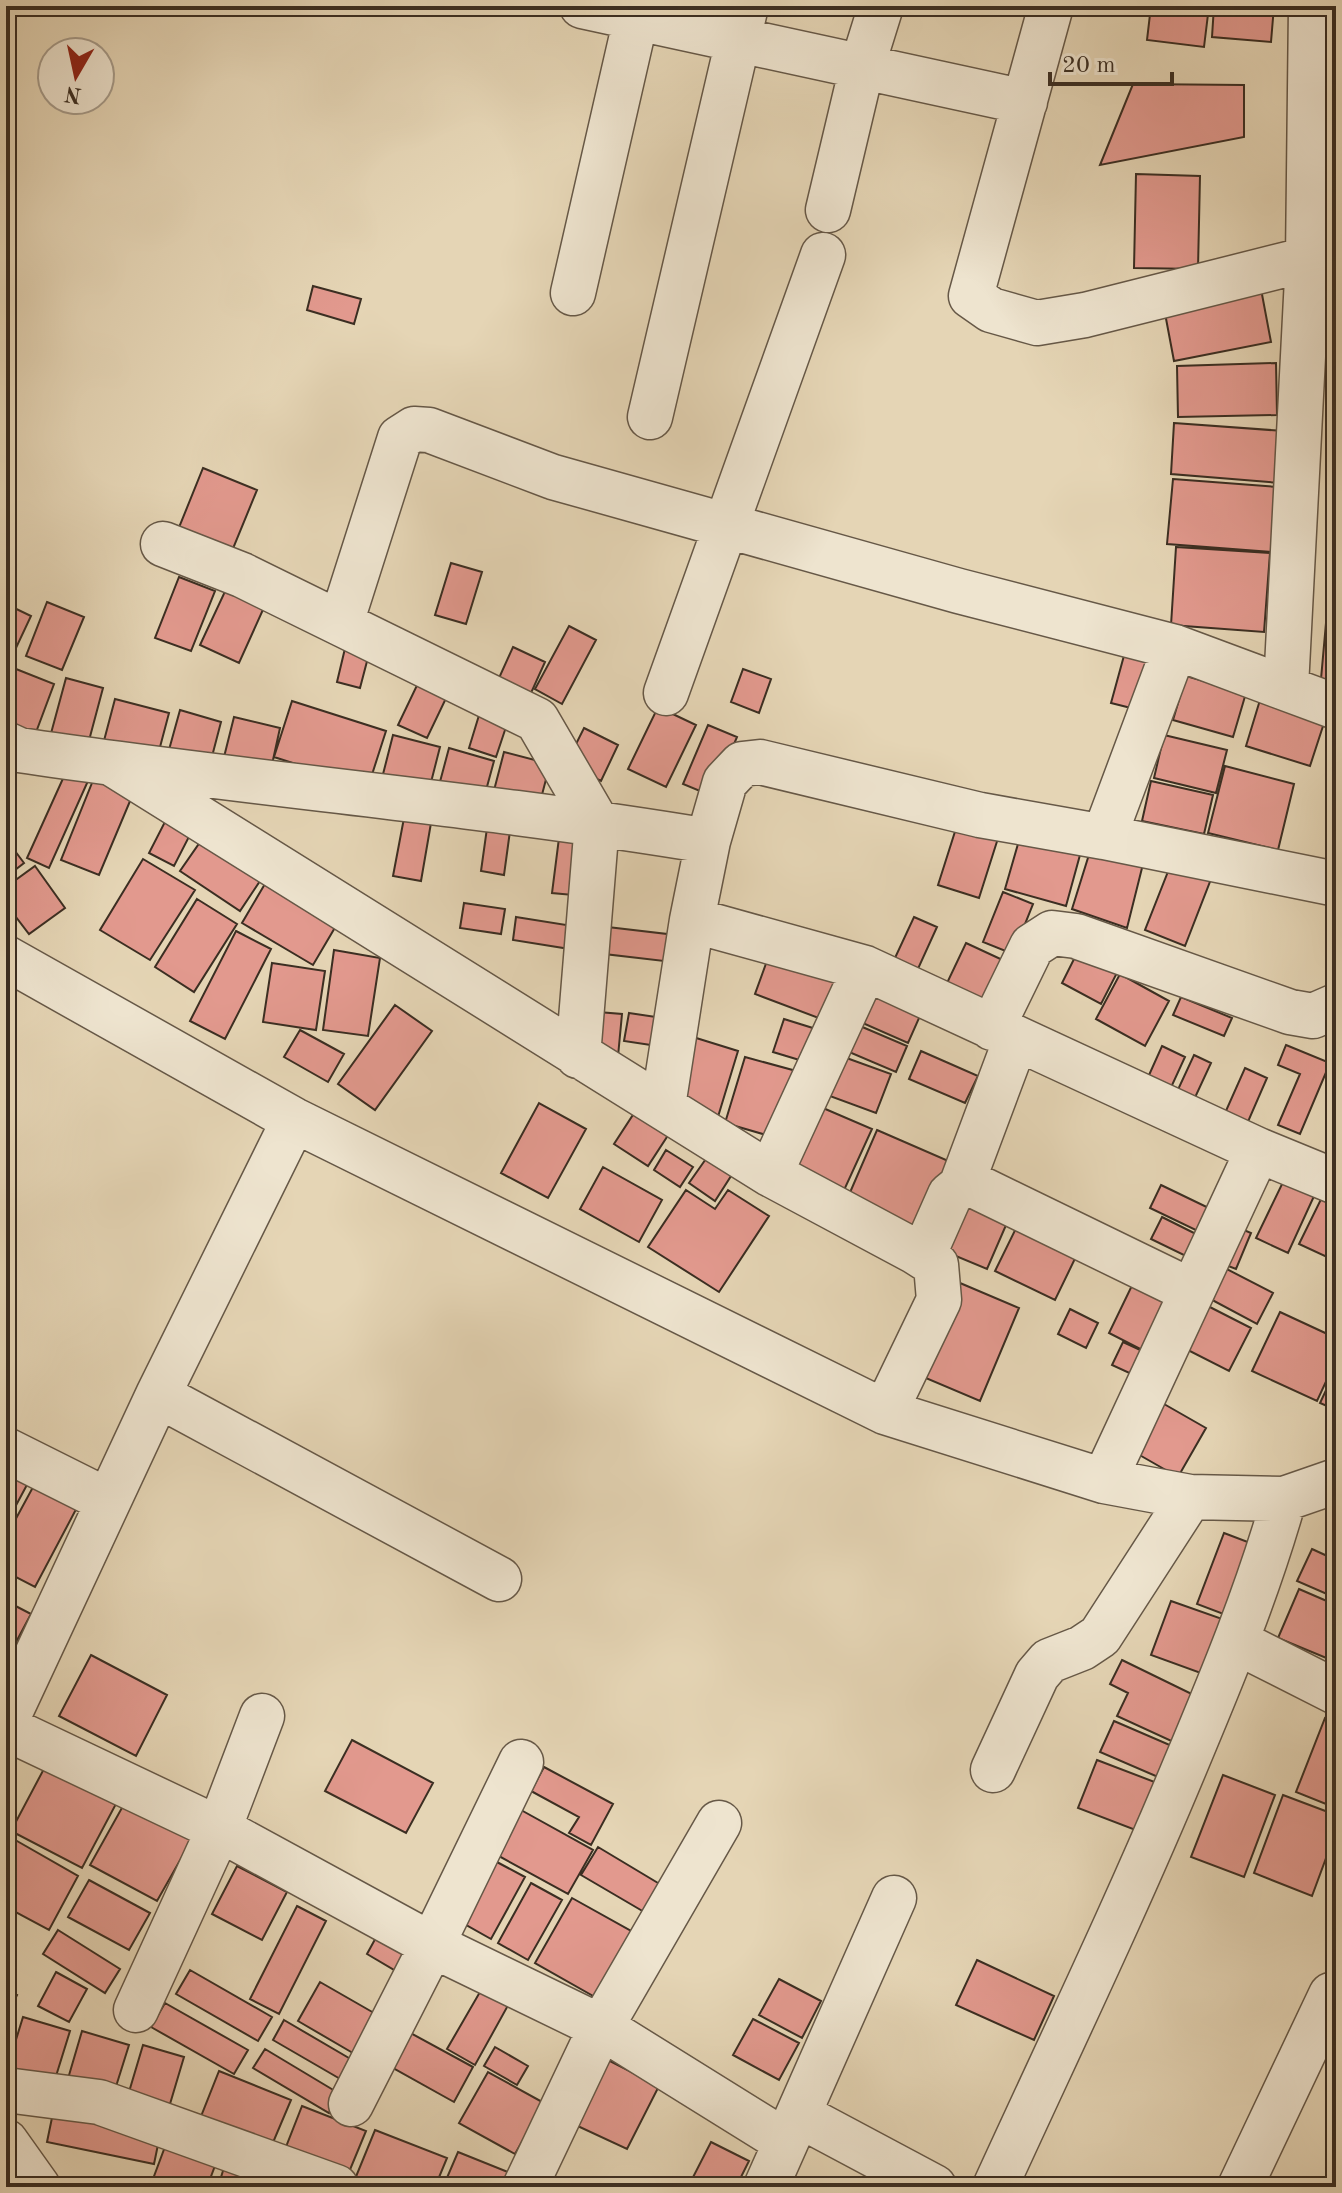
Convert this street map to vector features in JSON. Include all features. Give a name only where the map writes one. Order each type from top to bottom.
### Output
[{"type":"street","points":[[583,6],[636,18],[741,23],[862,67],[1025,102]]},
{"type":"street","points":[[828,210],[862,67],[881,6]]},
{"type":"street","points":[[1051,6],[971,296],[991,310],[1037,323],[1085,315],[1308,259]]},
{"type":"street","points":[[1286,687],[1308,259],[1311,6]]},
{"type":"street","points":[[573,293],[636,18]]},
{"type":"street","points":[[650,417],[741,23]]},
{"type":"street","points":[[666,693],[823,255]]},
{"type":"street","points":[[341,623],[400,438],[414,429],[429,430],[553,477],[959,591],[1175,647],[1336,707]]},
{"type":"street","points":[[163,544],[242,575],[537,720],[597,823],[578,1056]]},
{"type":"street","points":[[1104,837],[1175,647]]},
{"type":"street","points":[[6,744],[19,750],[113,764],[597,823],[708,841]]},
{"type":"street","points":[[663,1106],[692,920],[708,841],[725,782],[742,764],[760,762],[980,815],[1336,884]]},
{"type":"street","points":[[113,764],[770,1174],[936,1265],[939,1300],[885,1412]]},
{"type":"street","points":[[692,920],[865,968],[1258,1150],[1336,1182]]},
{"type":"street","points":[[961,1186],[1032,946],[1052,933],[1076,936],[1290,1012],[1313,1016],[1336,1006]]},
{"type":"street","points":[[6,958],[294,1120],[885,1412],[1104,1481],[1190,1497],[1284,1499],[1336,1481]]},
{"type":"street","points":[[770,1174],[865,968]]},
{"type":"street","points":[[6,1721],[158,1395],[294,1120]]},
{"type":"street","points":[[1104,1481],[1258,1150]]},
{"type":"street","points":[[923,1256],[950,1195],[961,1186],[973,1185],[1191,1291]]},
{"type":"street","points":[[158,1395],[499,1579]]},
{"type":"street","points":[[6,1450],[108,1501]]},
{"type":"street","points":[[993,1770],[1037,1675],[1049,1661],[1082,1648],[1100,1636],[1190,1497]]},
{"type":"street","points":[[995,2187],[1159,1829],[1237,1642],[1284,1499]]},
{"type":"street","points":[[1237,1642],[1336,1692]]},
{"type":"street","points":[[136,2010],[219,1829],[262,1716]]},
{"type":"street","points":[[6,1728],[219,1829],[432,1945],[601,2027],[793,2129],[934,2187]]},
{"type":"street","points":[[351,2104],[521,1762]]},
{"type":"street","points":[[525,2187],[601,2027],[719,1823]]},
{"type":"street","points":[[766,2187],[894,1898]]},
{"type":"street","points":[[1240,2187],[1331,1995]]},
{"type":"street","points":[[6,2090],[99,2102],[336,2187]]},
{"type":"street","points":[[6,2142],[38,2187]]},
{"type":"building","points":[[1151,6],[1209,6],[1204,47],[1147,40]]},
{"type":"building","points":[[1214,6],[1274,6],[1271,42],[1212,37]]},
{"type":"building","points":[[1133,84],[1244,85],[1244,137],[1100,165]]},
{"type":"building","points":[[1326,95],[1336,96],[1336,127],[1325,127]]},
{"type":"building","points":[[1324,133],[1336,133],[1336,197],[1323,197]]},
{"type":"building","points":[[1136,174],[1200,176],[1198,269],[1134,268]]},
{"type":"building","points":[[1332,206],[1336,206],[1336,262],[1330,262]]},
{"type":"building","points":[[313,286],[361,299],[354,324],[307,310]]},
{"type":"building","points":[[1261,289],[1271,342],[1174,361],[1164,308]]},
{"type":"building","points":[[1336,335],[1336,399],[1333,399]]},
{"type":"building","points":[[1276,363],[1277,415],[1178,417],[1177,366]]},
{"type":"building","points":[[1332,404],[1336,404],[1336,478],[1330,478]]},
{"type":"building","points":[[1174,423],[1284,431],[1280,483],[1171,474]]},
{"type":"building","points":[[203,468],[257,490],[232,551],[178,530]]},
{"type":"building","points":[[1173,479],[1278,487],[1273,552],[1167,544]]},
{"type":"building","points":[[1176,547],[1270,553],[1264,632],[1171,625]]},
{"type":"building","points":[[451,563],[482,572],[466,624],[435,615]]},
{"type":"building","points":[[179,577],[215,591],[191,651],[155,638]]},
{"type":"building","points":[[228,585],[266,603],[239,663],[200,645]]},
{"type":"building","points":[[47,602],[84,617],[62,670],[26,656]]},
{"type":"building","points":[[6,604],[31,616],[8,665],[6,664]]},
{"type":"building","points":[[1326,623],[1336,623],[1336,680],[1321,679]]},
{"type":"building","points":[[569,626],[596,640],[562,704],[535,689]]},
{"type":"building","points":[[347,640],[371,646],[360,688],[337,682]]},
{"type":"building","points":[[1128,641],[1152,647],[1135,709],[1111,703]]},
{"type":"building","points":[[513,647],[545,662],[531,693],[499,678]]},
{"type":"building","points":[[16,669],[54,684],[32,743],[6,733],[6,694]]},
{"type":"building","points":[[743,669],[771,679],[759,713],[731,702]]},
{"type":"building","points":[[1186,676],[1246,693],[1233,737],[1173,720]]},
{"type":"building","points":[[66,678],[103,688],[87,748],[50,737]]},
{"type":"building","points":[[420,679],[449,692],[427,738],[398,725]]},
{"type":"building","points":[[115,699],[169,713],[155,766],[101,752]]},
{"type":"building","points":[[1260,700],[1325,720],[1310,766],[1246,746]]},
{"type":"building","points":[[292,701],[386,731],[368,787],[274,757]]},
{"type":"building","points":[[658,707],[696,725],[666,787],[628,769]]},
{"type":"building","points":[[180,710],[221,722],[209,768],[167,757]]},
{"type":"building","points":[[480,712],[508,721],[496,757],[469,748]]},
{"type":"building","points":[[234,717],[280,728],[271,769],[224,757]]},
{"type":"building","points":[[708,725],[737,737],[712,796],[683,784]]},
{"type":"building","points":[[584,728],[618,745],[601,781],[566,764]]},
{"type":"building","points":[[393,735],[440,747],[428,794],[381,782]]},
{"type":"building","points":[[1164,735],[1227,750],[1216,793],[1154,778]]},
{"type":"building","points":[[449,748],[494,761],[482,805],[437,793]]},
{"type":"building","points":[[504,752],[550,764],[538,810],[492,798]]},
{"type":"building","points":[[70,763],[92,772],[49,868],[27,858]]},
{"type":"building","points":[[1225,766],[1294,784],[1278,850],[1208,833]]},
{"type":"building","points":[[94,778],[133,794],[99,875],[61,860]]},
{"type":"building","points":[[1151,781],[1213,795],[1204,834],[1142,821]]},
{"type":"building","points":[[170,812],[195,825],[174,866],[149,853]]},
{"type":"building","points":[[404,818],[431,823],[421,881],[393,876]]},
{"type":"building","points":[[959,819],[1000,832],[979,898],[938,885]]},
{"type":"building","points":[[487,828],[510,831],[504,875],[481,871]]},
{"type":"building","points":[[560,830],[581,832],[573,895],[552,893]]},
{"type":"building","points":[[1022,830],[1083,844],[1066,906],[1005,889]]},
{"type":"building","points":[[205,835],[264,875],[240,911],[180,871]]},
{"type":"building","points":[[6,839],[24,863],[6,877]]},
{"type":"building","points":[[1092,845],[1145,856],[1127,928],[1072,909]]},
{"type":"building","points":[[143,859],[195,890],[150,960],[100,930]]},
{"type":"building","points":[[1171,864],[1211,879],[1185,946],[1145,930]]},
{"type":"building","points":[[35,866],[65,908],[29,934],[6,904],[6,887]]},
{"type":"building","points":[[269,877],[340,919],[313,965],[242,923]]},
{"type":"building","points":[[1003,892],[1033,904],[1013,954],[983,942]]},
{"type":"building","points":[[197,899],[237,924],[194,992],[155,967]]},
{"type":"building","points":[[464,903],[505,909],[501,934],[460,928]]},
{"type":"building","points":[[516,917],[579,927],[576,950],[513,940]]},
{"type":"building","points":[[914,917],[937,927],[917,971],[894,960]]},
{"type":"building","points":[[599,926],[684,936],[681,963],[596,953]]},
{"type":"building","points":[[236,931],[271,949],[225,1039],[190,1021]]},
{"type":"building","points":[[966,943],[1007,962],[987,1003],[947,983]]},
{"type":"building","points":[[1081,945],[1121,965],[1101,1004],[1062,983]]},
{"type":"building","points":[[772,947],[842,974],[824,1020],[755,994]]},
{"type":"building","points":[[334,950],[380,958],[368,1036],[323,1030]]},
{"type":"building","points":[[272,963],[325,971],[316,1030],[263,1022]]},
{"type":"building","points":[[1120,974],[1169,1001],[1145,1046],[1096,1019]]},
{"type":"building","points":[[864,983],[923,1009],[908,1043],[849,1017]]},
{"type":"building","points":[[1181,997],[1232,1018],[1224,1036],[1173,1015]]},
{"type":"building","points":[[395,1005],[432,1031],[375,1110],[338,1084]]},
{"type":"building","points":[[598,1012],[622,1014],[617,1067],[593,1065]]},
{"type":"building","points":[[629,1013],[676,1020],[671,1048],[624,1041]]},
{"type":"building","points":[[784,1019],[816,1029],[806,1062],[773,1052]]},
{"type":"building","points":[[853,1023],[907,1046],[896,1072],[842,1049]]},
{"type":"building","points":[[300,1030],[344,1054],[328,1082],[284,1057]]},
{"type":"building","points":[[693,1037],[738,1051],[717,1120],[671,1106]]},
{"type":"building","points":[[1286,1045],[1330,1063],[1300,1134],[1278,1125],[1300,1074],[1278,1065]]},
{"type":"building","points":[[1162,1046],[1185,1057],[1168,1094],[1145,1084]]},
{"type":"building","points":[[921,1051],[978,1076],[965,1103],[909,1079]]},
{"type":"building","points":[[1194,1055],[1211,1063],[1192,1104],[1175,1096]]},
{"type":"building","points":[[841,1056],[891,1074],[876,1113],[827,1095]]},
{"type":"building","points":[[745,1057],[800,1072],[780,1139],[725,1123]]},
{"type":"building","points":[[1245,1068],[1267,1078],[1247,1124],[1225,1113]]},
{"type":"building","points":[[642,1101],[676,1123],[648,1166],[614,1144]]},
{"type":"building","points":[[539,1103],[586,1129],[548,1198],[501,1173]]},
{"type":"building","points":[[816,1105],[872,1129],[840,1199],[785,1175]]},
{"type":"building","points":[[877,1130],[953,1163],[921,1236],[845,1204]]},
{"type":"building","points":[[715,1146],[740,1162],[715,1201],[689,1183]]},
{"type":"building","points":[[666,1150],[693,1167],[680,1187],[654,1170]]},
{"type":"building","points":[[603,1167],[662,1200],[639,1242],[580,1209]]},
{"type":"building","points":[[1284,1180],[1315,1194],[1288,1253],[1256,1238]]},
{"type":"building","points":[[1161,1185],[1215,1211],[1204,1234],[1150,1208]]},
{"type":"building","points":[[1328,1185],[1336,1189],[1336,1240],[1327,1257],[1299,1244]]},
{"type":"building","points":[[964,1189],[1013,1209],[987,1269],[939,1249]]},
{"type":"building","points":[[686,1190],[715,1209],[728,1190],[769,1216],[719,1292],[648,1247]]},
{"type":"building","points":[[1024,1212],[1084,1240],[1055,1300],[995,1271]]},
{"type":"building","points":[[1162,1217],[1204,1238],[1194,1260],[1151,1239]]},
{"type":"building","points":[[1230,1224],[1251,1233],[1236,1269],[1215,1261]]},
{"type":"building","points":[[1217,1264],[1273,1293],[1257,1324],[1201,1294]]},
{"type":"building","points":[[1139,1271],[1181,1292],[1150,1354],[1109,1333]]},
{"type":"building","points":[[960,1283],[1019,1308],[980,1401],[921,1376]]},
{"type":"building","points":[[1198,1301],[1251,1328],[1229,1371],[1176,1344]]},
{"type":"building","points":[[1070,1309],[1098,1323],[1086,1348],[1058,1334]]},
{"type":"building","points":[[1280,1312],[1336,1338],[1336,1360],[1317,1401],[1252,1371]]},
{"type":"building","points":[[1123,1342],[1149,1354],[1138,1377],[1112,1365]]},
{"type":"building","points":[[1336,1369],[1336,1410],[1320,1403]]},
{"type":"building","points":[[1157,1400],[1206,1428],[1178,1477],[1129,1449]]},
{"type":"building","points":[[36,1468],[6,1524],[6,1470]]},
{"type":"building","points":[[39,1476],[82,1498],[35,1587],[6,1572],[6,1537]]},
{"type":"building","points":[[1224,1533],[1261,1547],[1234,1618],[1197,1604]]},
{"type":"building","points":[[1312,1549],[1336,1560],[1336,1598],[1297,1581]]},
{"type":"building","points":[[1299,1589],[1336,1605],[1336,1662],[1278,1638]]},
{"type":"building","points":[[6,1601],[31,1614],[6,1661]]},
{"type":"building","points":[[1171,1601],[1228,1621],[1209,1676],[1151,1655]]},
{"type":"building","points":[[91,1655],[167,1695],[136,1756],[59,1716]]},
{"type":"building","points":[[1122,1660],[1202,1699],[1180,1745],[1117,1716],[1128,1693],[1110,1684]]},
{"type":"building","points":[[1325,1718],[1336,1722],[1336,1808],[1296,1792]]},
{"type":"building","points":[[1114,1721],[1179,1749],[1165,1780],[1100,1752]]},
{"type":"building","points":[[352,1740],[433,1783],[406,1833],[325,1791]]},
{"type":"building","points":[[1097,1760],[1165,1786],[1146,1834],[1078,1808]]},
{"type":"building","points":[[46,1765],[117,1802],[82,1868],[11,1831]]},
{"type":"building","points":[[544,1767],[613,1804],[591,1845],[569,1833],[579,1817],[531,1791]]},
{"type":"building","points":[[1223,1775],[1275,1795],[1244,1877],[1191,1857]]},
{"type":"building","points":[[1283,1795],[1336,1815],[1336,1831],[1312,1896],[1254,1873]]},
{"type":"building","points":[[128,1797],[195,1834],[157,1901],[90,1865]]},
{"type":"building","points":[[521,1810],[593,1850],[568,1894],[497,1855]]},
{"type":"building","points":[[10,1837],[78,1876],[49,1930],[6,1907],[6,1844]]},
{"type":"building","points":[[598,1847],[668,1889],[651,1916],[581,1875]]},
{"type":"building","points":[[495,1861],[525,1877],[491,1939],[461,1922]]},
{"type":"building","points":[[237,1866],[287,1892],[262,1940],[212,1914]]},
{"type":"building","points":[[89,1880],[150,1913],[129,1950],[68,1917]]},
{"type":"building","points":[[531,1883],[562,1900],[528,1960],[498,1943]]},
{"type":"building","points":[[572,1898],[640,1936],[602,2001],[535,1963]]},
{"type":"building","points":[[297,1906],[326,1921],[279,2014],[250,1999]]},
{"type":"building","points":[[58,1930],[120,1969],[105,1993],[43,1954]]},
{"type":"building","points":[[379,1932],[409,1948],[396,1971],[367,1954]]},
{"type":"building","points":[[977,1960],[1054,1996],[1034,2040],[956,2005]]},
{"type":"building","points":[[190,1970],[272,2017],[258,2041],[176,1994]]},
{"type":"building","points":[[56,1972],[87,1989],[69,2022],[38,2006]]},
{"type":"building","points":[[779,1979],[821,2001],[802,2038],[759,2015]]},
{"type":"building","points":[[320,1982],[381,2017],[358,2056],[298,2021]]},
{"type":"building","points":[[484,1985],[511,2000],[475,2065],[447,2049]]},
{"type":"building","points":[[6,1990],[17,1995],[6,2018]]},
{"type":"building","points":[[165,2003],[248,2050],[234,2074],[151,2027]]},
{"type":"building","points":[[23,2017],[70,2031],[52,2089],[6,2072]]},
{"type":"building","points":[[753,2019],[799,2043],[779,2080],[733,2055]]},
{"type":"building","points":[[284,2020],[354,2061],[342,2080],[273,2040]]},
{"type":"building","points":[[405,2030],[473,2067],[454,2102],[386,2064]]},
{"type":"building","points":[[82,2031],[129,2045],[113,2096],[67,2082]]},
{"type":"building","points":[[143,2045],[184,2057],[167,2114],[126,2102]]},
{"type":"building","points":[[495,2047],[528,2066],[517,2085],[484,2066]]},
{"type":"building","points":[[265,2049],[340,2094],[329,2113],[253,2068]]},
{"type":"building","points":[[606,2059],[659,2086],[627,2149],[569,2122]]},
{"type":"building","points":[[219,2071],[291,2100],[269,2152],[198,2124]]},
{"type":"building","points":[[488,2072],[544,2103],[515,2154],[459,2123]]},
{"type":"building","points":[[302,2106],[366,2131],[347,2177],[284,2152]]},
{"type":"building","points":[[54,2108],[161,2130],[154,2164],[47,2142]]},
{"type":"building","points":[[375,2130],[447,2158],[435,2187],[374,2187],[355,2179]]},
{"type":"building","points":[[169,2136],[219,2155],[207,2187],[150,2187]]},
{"type":"building","points":[[711,2142],[749,2161],[736,2187],[688,2187]]},
{"type":"building","points":[[458,2152],[518,2176],[514,2187],[443,2187]]},
{"type":"building","points":[[226,2161],[304,2187],[218,2187]]}]
